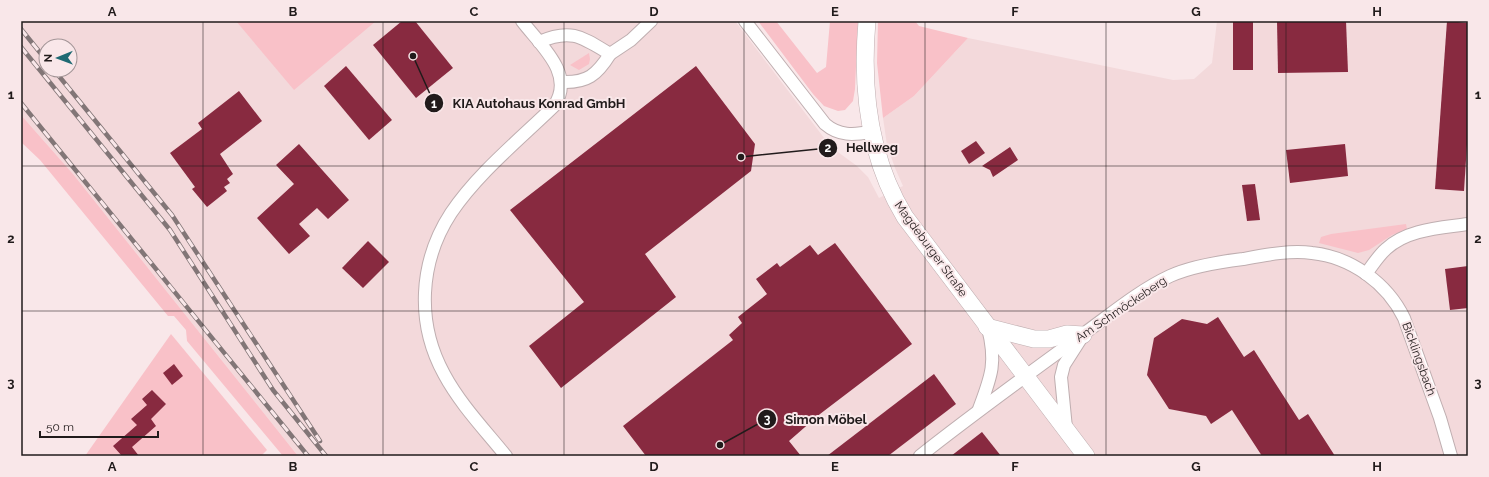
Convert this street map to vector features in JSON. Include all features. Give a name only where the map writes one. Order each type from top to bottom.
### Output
[{"type":"main road","name":"Magdeburger Straße","points":[[867,21],[866,84],[871,132],[884,178],[902,212],[987,327],[1086,456]]},
{"type":"main road","points":[[987,327],[1034,339],[1049,339],[1067,334],[1083,335]]},
{"type":"street","points":[[506,456],[454,391],[435,356],[424,311],[426,278],[435,244],[451,213],[493,165],[554,106],[560,95],[562,82],[551,57],[522,21]]},
{"type":"street","points":[[562,82],[575,83],[584,81],[601,69],[610,54],[631,40],[651,21]]},
{"type":"street","points":[[745,21],[825,124],[832,129],[845,134],[855,135],[871,132]]},
{"type":"street","points":[[539,42],[559,36],[582,37],[610,54]]},
{"type":"street","points":[[1366,274],[1385,249],[1406,236],[1428,230],[1468,224]]},
{"type":"street","name":"Am Schmöckeberg","points":[[1025,377],[1145,290],[1170,276],[1202,266],[1251,257],[1310,252],[1337,259],[1366,274]]},
{"type":"street","name":"Bicklingsbach","points":[[1366,274],[1386,290],[1396,303],[1404,318],[1452,456]]},
{"type":"street","name":"Magdeburger Straße","points":[[979,409],[992,375],[990,339],[987,327]]},
{"type":"street","points":[[1066,429],[1061,377],[1064,366],[1083,335]]},
{"type":"street","points":[[920,456],[979,409],[1025,377]]},
{"type":"shaded area","points":[[21,21],[735,21],[831,147],[857,166],[868,177],[879,198],[903,186],[887,145],[883,118],[914,96],[968,38],[1173,80],[1194,79],[1212,63],[1217,21],[1468,21],[1468,456],[298,456],[73,174],[21,115]]},
{"type":"shaded area","points":[[236,21],[376,21],[294,90]]},
{"type":"shaded area","points":[[758,21],[776,21],[817,73],[826,67],[830,21],[858,21],[855,89],[853,101],[845,110],[838,111],[824,106],[813,94]]},
{"type":"shaded area","points":[[878,21],[915,21],[919,26],[968,38],[914,96],[883,118],[877,63]]},
{"type":"shaded area","points":[[589,53],[589,64],[579,70],[570,65]]},
{"type":"shaded area","points":[[21,115],[73,174],[298,456],[283,456],[187,341],[186,330],[174,316],[168,316],[40,160],[21,142]]},
{"type":"shaded area","points":[[1406,224],[1407,229],[1392,235],[1369,250],[1358,253],[1319,243],[1321,237],[1331,234]]},
{"type":"shaded area","points":[[171,334],[267,450],[261,456],[85,456]]},
{"type":"building","points":[[402,21],[415,21],[453,68],[416,98],[373,45]]},
{"type":"building","points":[[1233,21],[1253,21],[1253,70],[1233,70]]},
{"type":"building","points":[[1277,21],[1346,21],[1348,72],[1278,73]]},
{"type":"building","points":[[1447,21],[1468,23],[1468,129],[1464,191],[1435,189]]},
{"type":"building","points":[[346,66],[392,120],[369,140],[324,86]]},
{"type":"building","points":[[696,66],[755,144],[751,171],[645,254],[676,297],[561,388],[529,346],[584,302],[510,210]]},
{"type":"building","points":[[239,91],[262,121],[220,154],[233,174],[227,179],[230,183],[224,187],[227,191],[207,207],[192,189],[195,187],[170,153],[202,129],[198,123]]},
{"type":"building","points":[[976,141],[985,153],[969,164],[961,151]]},
{"type":"building","points":[[299,144],[349,200],[328,219],[317,208],[299,224],[310,236],[289,254],[257,218],[294,184],[276,165]]},
{"type":"building","points":[[1345,144],[1348,176],[1290,183],[1286,150]]},
{"type":"building","points":[[1010,147],[1018,160],[993,177],[990,170],[982,166]]},
{"type":"building","points":[[1255,184],[1260,220],[1247,221],[1242,185]]},
{"type":"building","points":[[368,241],[389,262],[363,288],[342,268]]},
{"type":"building","points":[[835,243],[912,344],[820,414],[789,441],[801,456],[646,456],[623,426],[733,340],[729,335],[742,323],[738,317],[767,294],[756,279],[777,263],[780,267],[810,245],[818,255]]},
{"type":"building","points":[[1468,266],[1468,308],[1450,310],[1445,269]]},
{"type":"building","points":[[1218,317],[1244,357],[1254,350],[1299,420],[1308,414],[1335,456],[1262,456],[1232,410],[1211,424],[1206,416],[1169,409],[1147,375],[1154,338],[1182,319],[1207,324]]},
{"type":"building","points":[[174,364],[183,376],[172,385],[163,373]]},
{"type":"building","points":[[934,374],[956,404],[888,456],[827,456]]},
{"type":"building","points":[[152,390],[166,404],[151,419],[156,426],[132,447],[139,456],[122,456],[113,446],[137,425],[131,419],[147,405],[142,399]]},
{"type":"building","points":[[982,432],[1001,456],[951,456]]},
{"type":"railway","points":[[21,29],[38,50]]},
{"type":"railway","points":[[21,47],[170,230],[273,390],[326,456]]},
{"type":"railway","points":[[61,78],[172,215],[320,441]]},
{"type":"railway","points":[[21,103],[308,456]]},
{"type":"place","name":"KIA Autohaus Konrad GmbH","points":[[413,56]]},
{"type":"place","name":"Hellweg","points":[[741,157]]},
{"type":"place","name":"Simon Möbel","points":[[720,445]]}]
